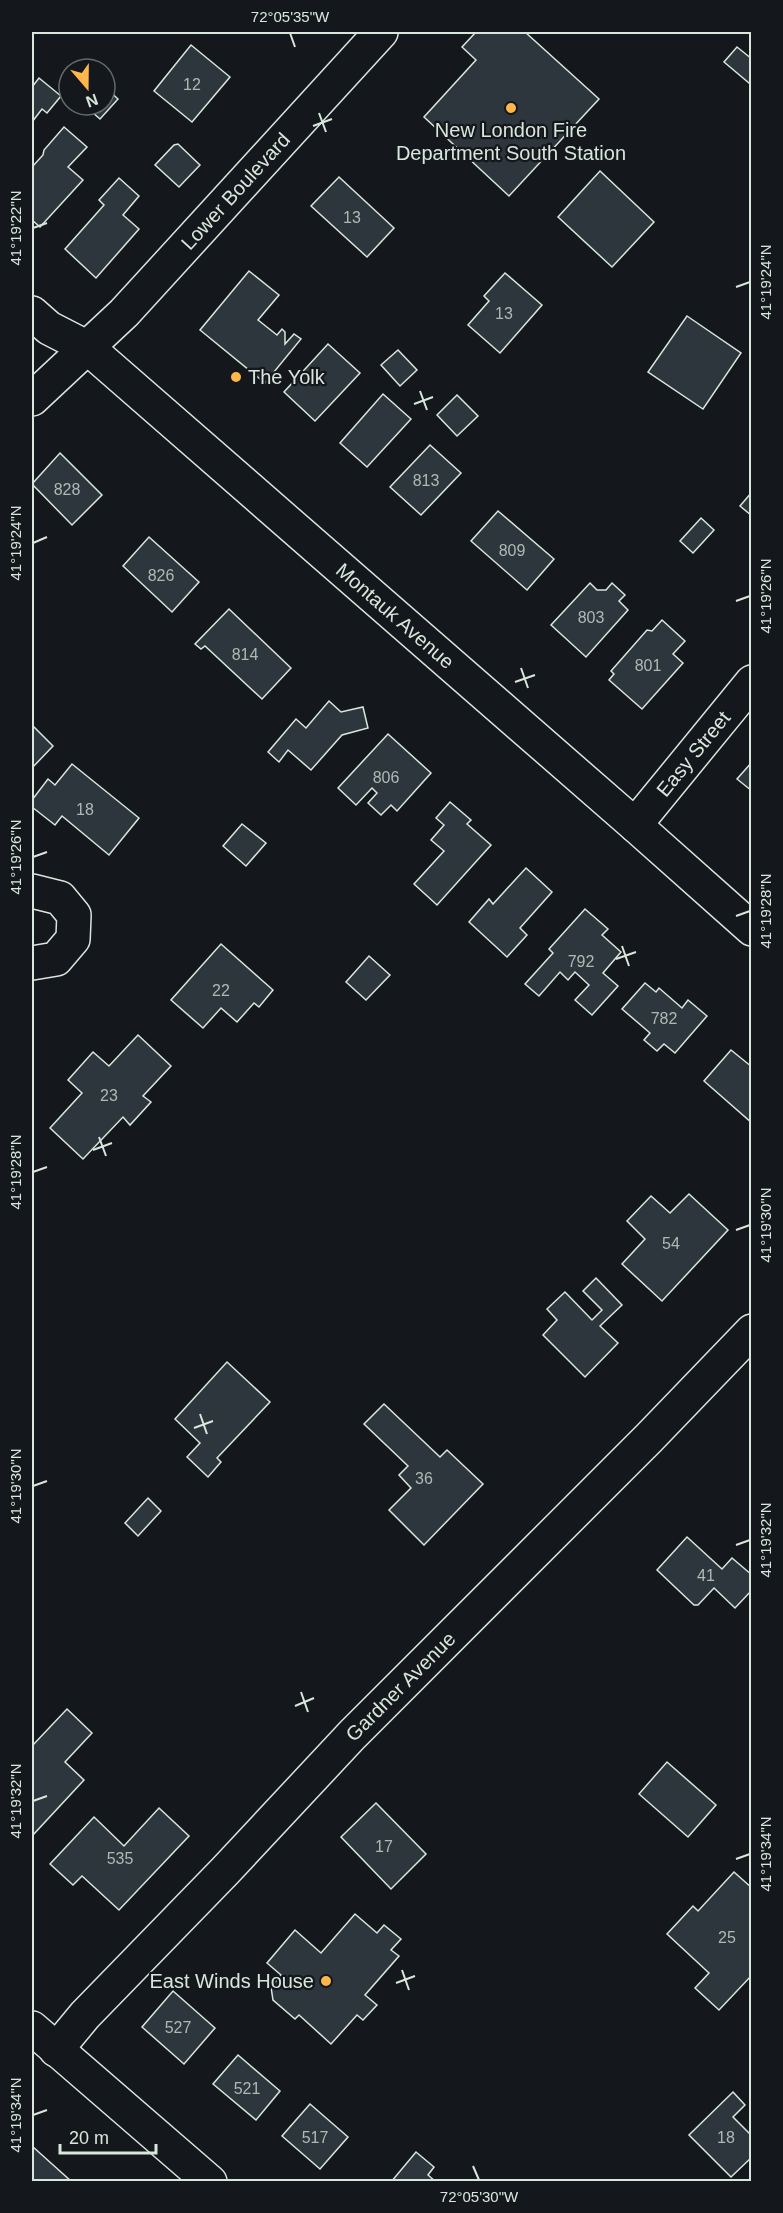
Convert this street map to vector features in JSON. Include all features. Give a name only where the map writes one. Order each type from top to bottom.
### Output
[{"type":"street","name":"Lower Boulevard","points":[[32,399],[124,313],[381,32]]},
{"type":"street","name":"Montauk Avenue","points":[[32,313],[49,328],[88,348],[752,929]]},
{"type":"street","name":"Easy Street","points":[[634,825],[752,682]]},
{"type":"street","points":[[32,891],[60,898],[74,915],[73,939],[56,958],[32,963]]},
{"type":"street","name":"Gardner Avenue","points":[[56,2050],[85,2015],[352,1735],[649,1438],[752,1331]]},
{"type":"street","points":[[32,2028],[210,2181]]},
{"type":"building","name":"New London Fire Department South Station","points":[[476,32],[525,32],[599,99],[509,196],[424,117],[476,60],[462,47]]},
{"type":"building","points":[[191,45],[230,77],[192,122],[154,91]]},
{"type":"building","points":[[737,47],[752,59],[752,80],[749,83],[724,62]]},
{"type":"building","points":[[39,78],[57,93],[57,101],[47,113],[42,109],[32,122],[32,87]]},
{"type":"building","points":[[64,127],[87,147],[68,167],[83,180],[40,227],[32,220],[32,167]]},
{"type":"building","points":[[178,144],[200,165],[179,187],[155,165],[174,145]]},
{"type":"building","points":[[600,171],[654,222],[612,267],[558,217]]},
{"type":"building","points":[[339,177],[394,228],[367,257],[311,206]]},
{"type":"building","points":[[119,178],[139,196],[123,215],[139,229],[96,278],[65,249],[104,205],[99,200]]},
{"type":"building","points":[[249,271],[279,295],[258,320],[277,335],[282,329],[285,332],[285,344],[294,334],[301,339],[265,383],[200,330]]},
{"type":"building","points":[[505,273],[542,305],[500,353],[468,325],[489,301],[484,296]]},
{"type":"building","points":[[687,316],[741,353],[703,409],[648,372]]},
{"type":"building","points":[[328,344],[360,373],[315,421],[284,392]]},
{"type":"building","points":[[398,350],[417,370],[400,386],[381,365]]},
{"type":"building","points":[[383,394],[411,419],[367,467],[340,443]]},
{"type":"building","points":[[457,395],[478,416],[457,436],[437,415]]},
{"type":"building","points":[[430,445],[461,473],[421,515],[390,487]]},
{"type":"building","points":[[60,453],[102,495],[72,525],[32,484]]},
{"type":"building","points":[[752,492],[752,516],[740,506]]},
{"type":"building","points":[[498,511],[554,559],[527,590],[471,541]]},
{"type":"building","points":[[701,518],[714,530],[693,553],[680,541]]},
{"type":"building","points":[[149,537],[199,582],[172,612],[123,566]]},
{"type":"building","points":[[590,583],[597,590],[606,590],[612,583],[625,595],[619,601],[628,610],[586,657],[551,625]]},
{"type":"building","points":[[229,609],[291,668],[262,699],[205,646],[201,649],[195,644]]},
{"type":"building","points":[[662,620],[685,641],[673,654],[683,663],[642,709],[609,680],[614,674],[611,671],[647,630],[652,631]]},
{"type":"building","points":[[329,701],[341,712],[363,707],[368,728],[342,735],[311,770],[288,750],[279,762],[268,752],[296,719],[306,728]]},
{"type":"building","points":[[32,725],[53,746],[32,768]]},
{"type":"building","points":[[388,734],[431,773],[397,811],[391,805],[381,815],[368,803],[377,793],[372,788],[356,805],[338,788]]},
{"type":"building","points":[[752,762],[752,791],[737,779]]},
{"type":"building","points":[[72,764],[139,818],[109,855],[62,816],[55,825],[32,807],[32,800],[48,779],[55,785]]},
{"type":"building","points":[[450,802],[471,820],[467,824],[491,845],[437,905],[414,884],[444,851],[431,840],[444,825],[436,818]]},
{"type":"building","points":[[242,824],[266,843],[246,866],[223,846]]},
{"type":"building","points":[[526,868],[552,892],[520,928],[527,935],[507,957],[469,922],[489,899],[493,904]]},
{"type":"building","points":[[585,909],[608,929],[602,935],[621,952],[603,973],[618,986],[592,1015],[575,1000],[589,985],[575,972],[568,980],[560,972],[539,996],[525,984],[553,953],[549,949]]},
{"type":"building","points":[[221,944],[273,990],[259,1007],[254,1003],[237,1022],[221,1008],[203,1028],[171,1000]]},
{"type":"building","points":[[369,956],[390,975],[366,1000],[346,982]]},
{"type":"building","points":[[645,983],[656,992],[659,988],[682,1008],[688,1000],[707,1016],[675,1053],[664,1044],[657,1051],[644,1040],[650,1033],[622,1009]]},
{"type":"building","points":[[138,1035],[171,1066],[143,1096],[151,1102],[130,1125],[123,1117],[83,1159],[50,1128],[82,1093],[68,1080],[93,1052],[109,1066]]},
{"type":"building","points":[[731,1050],[752,1067],[752,1123],[704,1081]]},
{"type":"building","points":[[689,1194],[728,1230],[662,1301],[622,1264],[645,1239],[627,1221],[651,1196],[670,1213]]},
{"type":"building","points":[[596,1278],[622,1305],[600,1326],[618,1343],[585,1377],[543,1335],[557,1320],[547,1309],[565,1292],[592,1320],[602,1310],[583,1291]]},
{"type":"building","points":[[227,1362],[270,1402],[217,1458],[221,1462],[208,1477],[187,1457],[200,1443],[175,1419]]},
{"type":"building","points":[[384,1404],[440,1457],[447,1450],[483,1484],[424,1545],[389,1510],[411,1488],[399,1475],[408,1466],[364,1424]]},
{"type":"building","points":[[148,1498],[161,1511],[138,1536],[125,1523]]},
{"type":"building","points":[[687,1537],[722,1569],[732,1558],[752,1575],[752,1590],[735,1608],[714,1588],[698,1605],[694,1605],[657,1570]]},
{"type":"building","points":[[67,1709],[92,1733],[65,1762],[84,1780],[32,1836],[32,1746]]},
{"type":"building","points":[[667,1762],[716,1805],[688,1837],[639,1794]]},
{"type":"building","points":[[376,1803],[426,1854],[391,1889],[341,1837]]},
{"type":"building","points":[[159,1808],[189,1836],[119,1910],[82,1876],[73,1885],[50,1864],[94,1817],[124,1846]]},
{"type":"building","points":[[734,1872],[752,1888],[752,1975],[719,2010],[695,1988],[709,1973],[667,1934],[693,1906],[698,1911]]},
{"type":"building","name":"East Winds House","points":[[355,1914],[377,1933],[384,1925],[401,1939],[391,1950],[399,1956],[365,1995],[377,2005],[363,2020],[357,2015],[331,2044],[299,2015],[295,2019],[273,2000],[271,1987],[281,1975],[267,1963],[295,1930],[321,1953]]},
{"type":"building","points":[[173,1991],[215,2028],[184,2064],[142,2027]]},
{"type":"building","points":[[238,2055],[280,2091],[256,2120],[213,2084]]},
{"type":"building","points":[[733,2092],[745,2105],[733,2117],[752,2136],[752,2157],[731,2177],[689,2135]]},
{"type":"building","points":[[310,2104],[348,2137],[320,2169],[282,2136]]},
{"type":"building","points":[[32,2146],[72,2182],[32,2182]]},
{"type":"building","points":[[416,2152],[434,2167],[428,2175],[436,2182],[391,2182]]},
{"type":"place","name":"New London Fire Department South Station","points":[[511,108]]},
{"type":"place","name":"The Yolk","points":[[236,377]]},
{"type":"place","name":"East Winds House","points":[[326,1981]]}]
